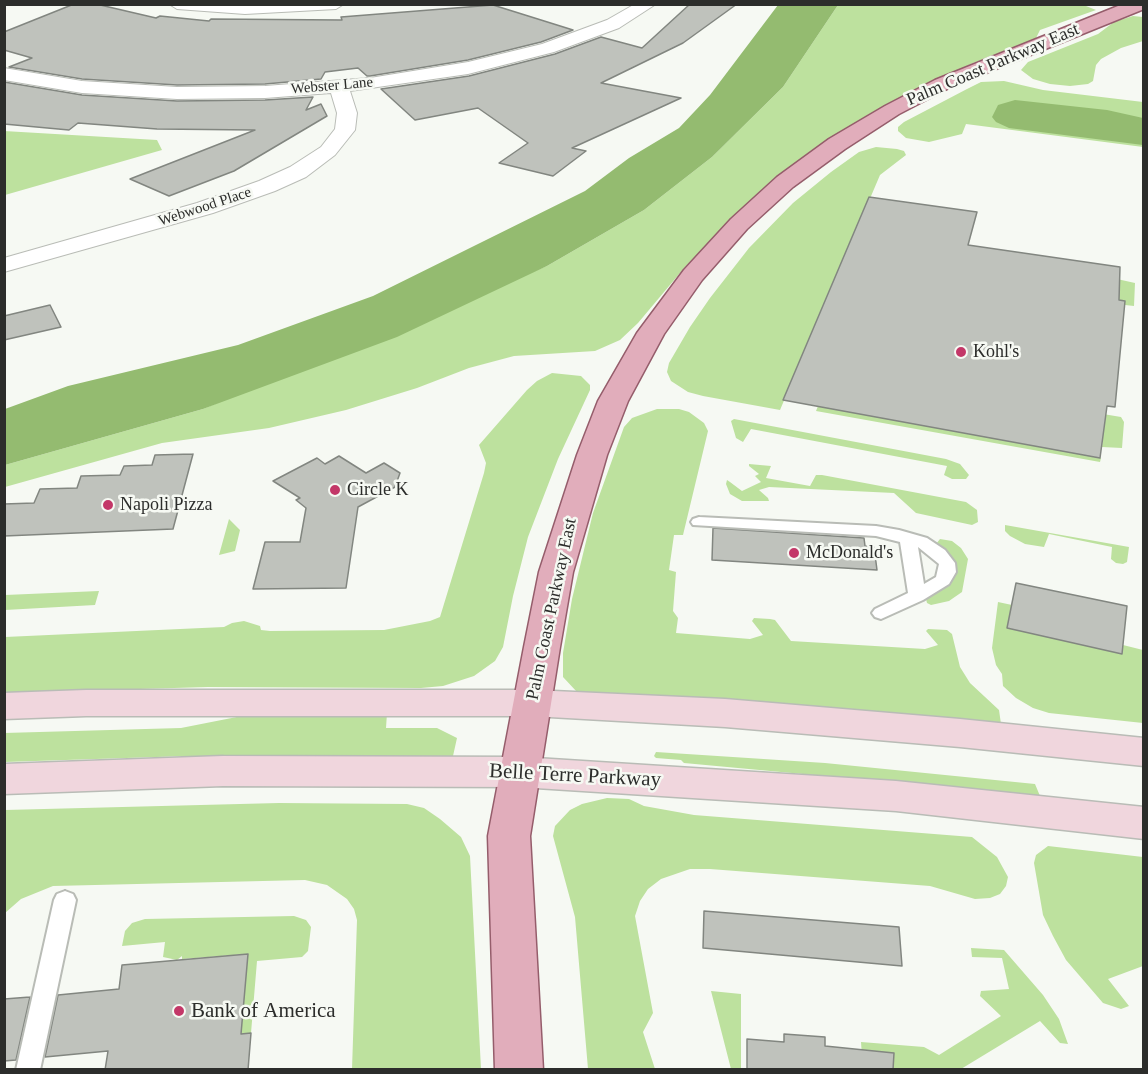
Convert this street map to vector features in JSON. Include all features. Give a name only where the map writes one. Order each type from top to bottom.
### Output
[{"type":"main road","name":"Palm Coast Parkway East","points":[[519,1070],[509,836],[556,572],[572,515],[613,401],[657,324],[709,256],[739,224],[785,182],[829,149],[872,122],[960,76],[1139,8]]},
{"type":"main road","points":[[4,706],[86,703],[532,703],[725,713],[960,733],[1143,752]]},
{"type":"main road","name":"Belle Terre Parkway","points":[[4,778],[223,771],[520,772],[896,796],[1143,823]]},
{"type":"street","points":[[177,4],[253,9],[336,4]]},
{"type":"street","name":"Webster Lane","points":[[4,74],[71,85],[150,92],[236,93],[339,87],[425,76],[505,60],[598,30],[648,4]]},
{"type":"street","name":"Webwood Place","points":[[4,265],[194,211],[267,186],[297,172],[328,152],[345,130],[347,113],[339,87]]},
{"type":"lane","points":[[699,522],[876,531],[921,542],[939,554],[947,563],[947,572],[943,580],[917,596],[881,613]]},
{"type":"lane","points":[[908,539],[917,596]]},
{"type":"lane","points":[[28,1070],[65,900]]},
{"type":"shaded area","points":[[1090,4],[1086,6],[1096,10],[1040,30],[1035,40],[973,63],[885,106],[835,137],[771,183],[685,267],[638,323],[620,340],[595,351],[514,356],[469,368],[417,388],[346,410],[269,428],[162,443],[5,487],[5,465],[203,409],[547,266],[644,210],[712,157],[783,87],[838,5]]},
{"type":"shaded area","points":[[778,5],[838,5],[783,87],[712,157],[644,210],[547,266],[397,337],[203,409],[5,465],[5,409],[68,386],[238,345],[373,296],[585,191],[629,158],[679,128],[710,95]]},
{"type":"shaded area","points":[[1133,16],[1143,17],[1143,41],[1121,48],[1101,59],[1096,65],[1093,81],[1088,84],[1070,86],[1050,84],[1033,79],[1021,70],[1028,62],[1098,34],[1114,22]]},
{"type":"shaded area","points":[[1004,81],[1043,90],[1143,102],[1143,147],[966,124],[962,134],[929,142],[906,138],[898,131],[898,127],[904,122],[981,82]]},
{"type":"shaded area","points":[[1015,100],[1107,110],[1143,118],[1143,145],[1009,128],[996,122],[992,117],[998,105]]},
{"type":"shaded area","points":[[4,131],[157,140],[162,150],[5,195]]},
{"type":"shaded area","points":[[876,147],[897,149],[904,151],[906,155],[880,175],[780,410],[703,396],[688,392],[671,381],[667,372],[669,363],[690,327],[749,248],[793,203],[831,172],[859,152]]},
{"type":"shaded area","points":[[1117,279],[1135,283],[1134,306],[1125,305],[1125,301],[1114,299]]},
{"type":"shaded area","points":[[552,373],[581,376],[590,385],[590,390],[558,459],[528,537],[503,647],[495,661],[474,676],[443,686],[421,688],[208,687],[5,693],[5,637],[224,627],[244,621],[260,626],[261,630],[270,631],[384,630],[440,617],[484,473],[486,463],[479,445],[527,390],[537,381]]},
{"type":"shaded area","points":[[818,406],[1101,458],[1100,462],[816,411]]},
{"type":"shaded area","points":[[657,409],[679,409],[689,412],[704,423],[708,431],[683,535],[674,535],[669,570],[676,572],[673,611],[678,618],[676,633],[750,639],[763,635],[752,621],[754,618],[770,619],[775,620],[791,641],[925,649],[938,645],[926,631],[928,629],[947,630],[952,634],[960,667],[970,683],[999,710],[1001,724],[793,705],[577,692],[563,677],[563,653],[572,599],[593,513],[624,427],[632,418]]},
{"type":"shaded area","points":[[1103,414],[1121,417],[1124,422],[1122,448],[1102,447],[1103,435],[1100,434]]},
{"type":"shaded area","points":[[734,419],[946,459],[960,464],[969,475],[966,479],[952,479],[944,475],[947,466],[751,429],[743,442],[736,438],[731,421]]},
{"type":"shaded area","points":[[749,464],[771,466],[766,478],[810,486],[816,475],[822,475],[966,502],[977,510],[978,522],[972,525],[916,513],[894,493],[769,487],[759,490],[769,501],[742,501],[730,494],[726,484],[727,480],[742,491],[761,482],[755,476],[759,474]]},
{"type":"shaded area","points":[[229,519],[240,530],[235,551],[219,555]]},
{"type":"shaded area","points":[[1005,525],[1129,547],[1127,562],[1116,563],[1111,559],[1112,547],[1049,534],[1044,547],[1025,544],[1010,536],[1005,531]]},
{"type":"shaded area","points":[[940,539],[952,541],[961,548],[968,559],[962,592],[949,601],[931,605],[926,599],[949,585],[955,572],[952,558],[936,544]]},
{"type":"shaded area","points":[[99,591],[95,605],[5,610],[5,595]]},
{"type":"shaded area","points":[[998,602],[1012,605],[1007,628],[1122,654],[1123,645],[1143,650],[1143,723],[1049,713],[1033,708],[1016,698],[1003,686],[1002,674],[996,665],[992,648]]},
{"type":"shaded area","points":[[257,713],[387,713],[386,728],[437,728],[457,738],[453,756],[187,756],[5,762],[4,733],[181,728]]},
{"type":"shaded area","points":[[656,752],[825,763],[1035,784],[1040,796],[684,763],[681,760],[656,758],[654,756]]},
{"type":"shaded area","points":[[607,798],[629,799],[644,806],[694,815],[972,837],[997,857],[1008,877],[1006,886],[1000,894],[990,898],[975,899],[930,886],[710,869],[690,869],[661,879],[648,889],[640,901],[635,916],[653,1013],[643,1032],[655,1069],[588,1069],[575,917],[553,836],[555,826],[570,810],[582,804]]},
{"type":"shaded area","points":[[279,803],[407,804],[424,808],[461,837],[470,856],[481,1069],[352,1069],[357,920],[354,909],[347,899],[327,885],[305,880],[53,886],[21,899],[5,913],[5,810]]},
{"type":"shaded area","points":[[1048,846],[1143,857],[1143,966],[1108,979],[1129,1006],[1121,1009],[1103,1003],[1066,960],[1053,936],[1043,915],[1034,863],[1036,855]]},
{"type":"shaded area","points":[[294,916],[306,920],[311,927],[308,951],[302,957],[257,961],[251,1033],[241,1034],[247,954],[182,959],[182,956],[177,960],[163,957],[165,942],[122,946],[125,931],[132,923],[145,919]]},
{"type":"shaded area","points":[[971,948],[1004,950],[1043,995],[1059,1019],[1068,1044],[1060,1043],[1040,1021],[961,1069],[863,1070],[861,1042],[924,1047],[939,1055],[1001,1016],[980,996],[981,991],[1009,989],[1002,958],[972,957]]},
{"type":"shaded area","points":[[711,991],[741,994],[741,1069],[731,1069]]},
{"type":"building","points":[[74,4],[96,4],[156,18],[160,16],[209,21],[211,19],[342,20],[341,17],[493,5],[573,30],[541,42],[468,60],[370,76],[358,68],[325,72],[321,79],[265,84],[177,85],[82,79],[9,67],[32,58],[4,50],[4,32]]},
{"type":"building","points":[[690,4],[737,4],[683,43],[601,83],[681,98],[572,148],[586,151],[553,176],[499,163],[528,143],[478,108],[415,120],[381,89],[469,76],[555,54],[601,37],[642,48]]},
{"type":"building","points":[[4,82],[82,95],[177,101],[313,97],[306,110],[321,104],[327,116],[234,171],[169,196],[130,179],[255,130],[157,129],[78,123],[69,130],[4,124]]},
{"type":"building","name":"Kohl's","points":[[869,197],[977,212],[968,245],[1120,267],[1119,300],[1125,301],[1115,407],[1107,406],[1100,458],[783,400]]},
{"type":"building","points":[[50,305],[61,327],[4,340],[4,316]]},
{"type":"building","points":[[193,454],[173,529],[4,536],[4,504],[34,503],[40,489],[77,488],[81,476],[120,475],[124,466],[152,465],[155,455]]},
{"type":"building","points":[[339,456],[366,473],[384,463],[400,473],[395,487],[358,507],[346,588],[253,589],[265,542],[300,542],[306,508],[296,500],[300,498],[273,481],[317,458],[325,464]]},
{"type":"building","name":"McDonald's","points":[[713,528],[864,538],[865,546],[874,547],[877,570],[712,560]]},
{"type":"building","points":[[1016,583],[1127,606],[1122,654],[1007,628]]},
{"type":"building","points":[[704,911],[899,927],[902,966],[703,948]]},
{"type":"building","name":"Bank of America","points":[[248,954],[241,1034],[251,1033],[248,1070],[105,1070],[108,1051],[45,1057],[58,995],[119,989],[122,965]]},
{"type":"building","points":[[30,997],[16,1060],[4,1061],[4,999]]},
{"type":"building","points":[[784,1034],[825,1037],[825,1046],[894,1053],[893,1070],[747,1070],[747,1039],[784,1042]]},
{"type":"place","name":"Kohl's","points":[[961,352]]},
{"type":"place","name":"Circle K","points":[[335,490]]},
{"type":"place","name":"Napoli Pizza","points":[[108,505]]},
{"type":"place","name":"McDonald's","points":[[794,553]]},
{"type":"place","name":"Bank of America","points":[[179,1011]]}]
